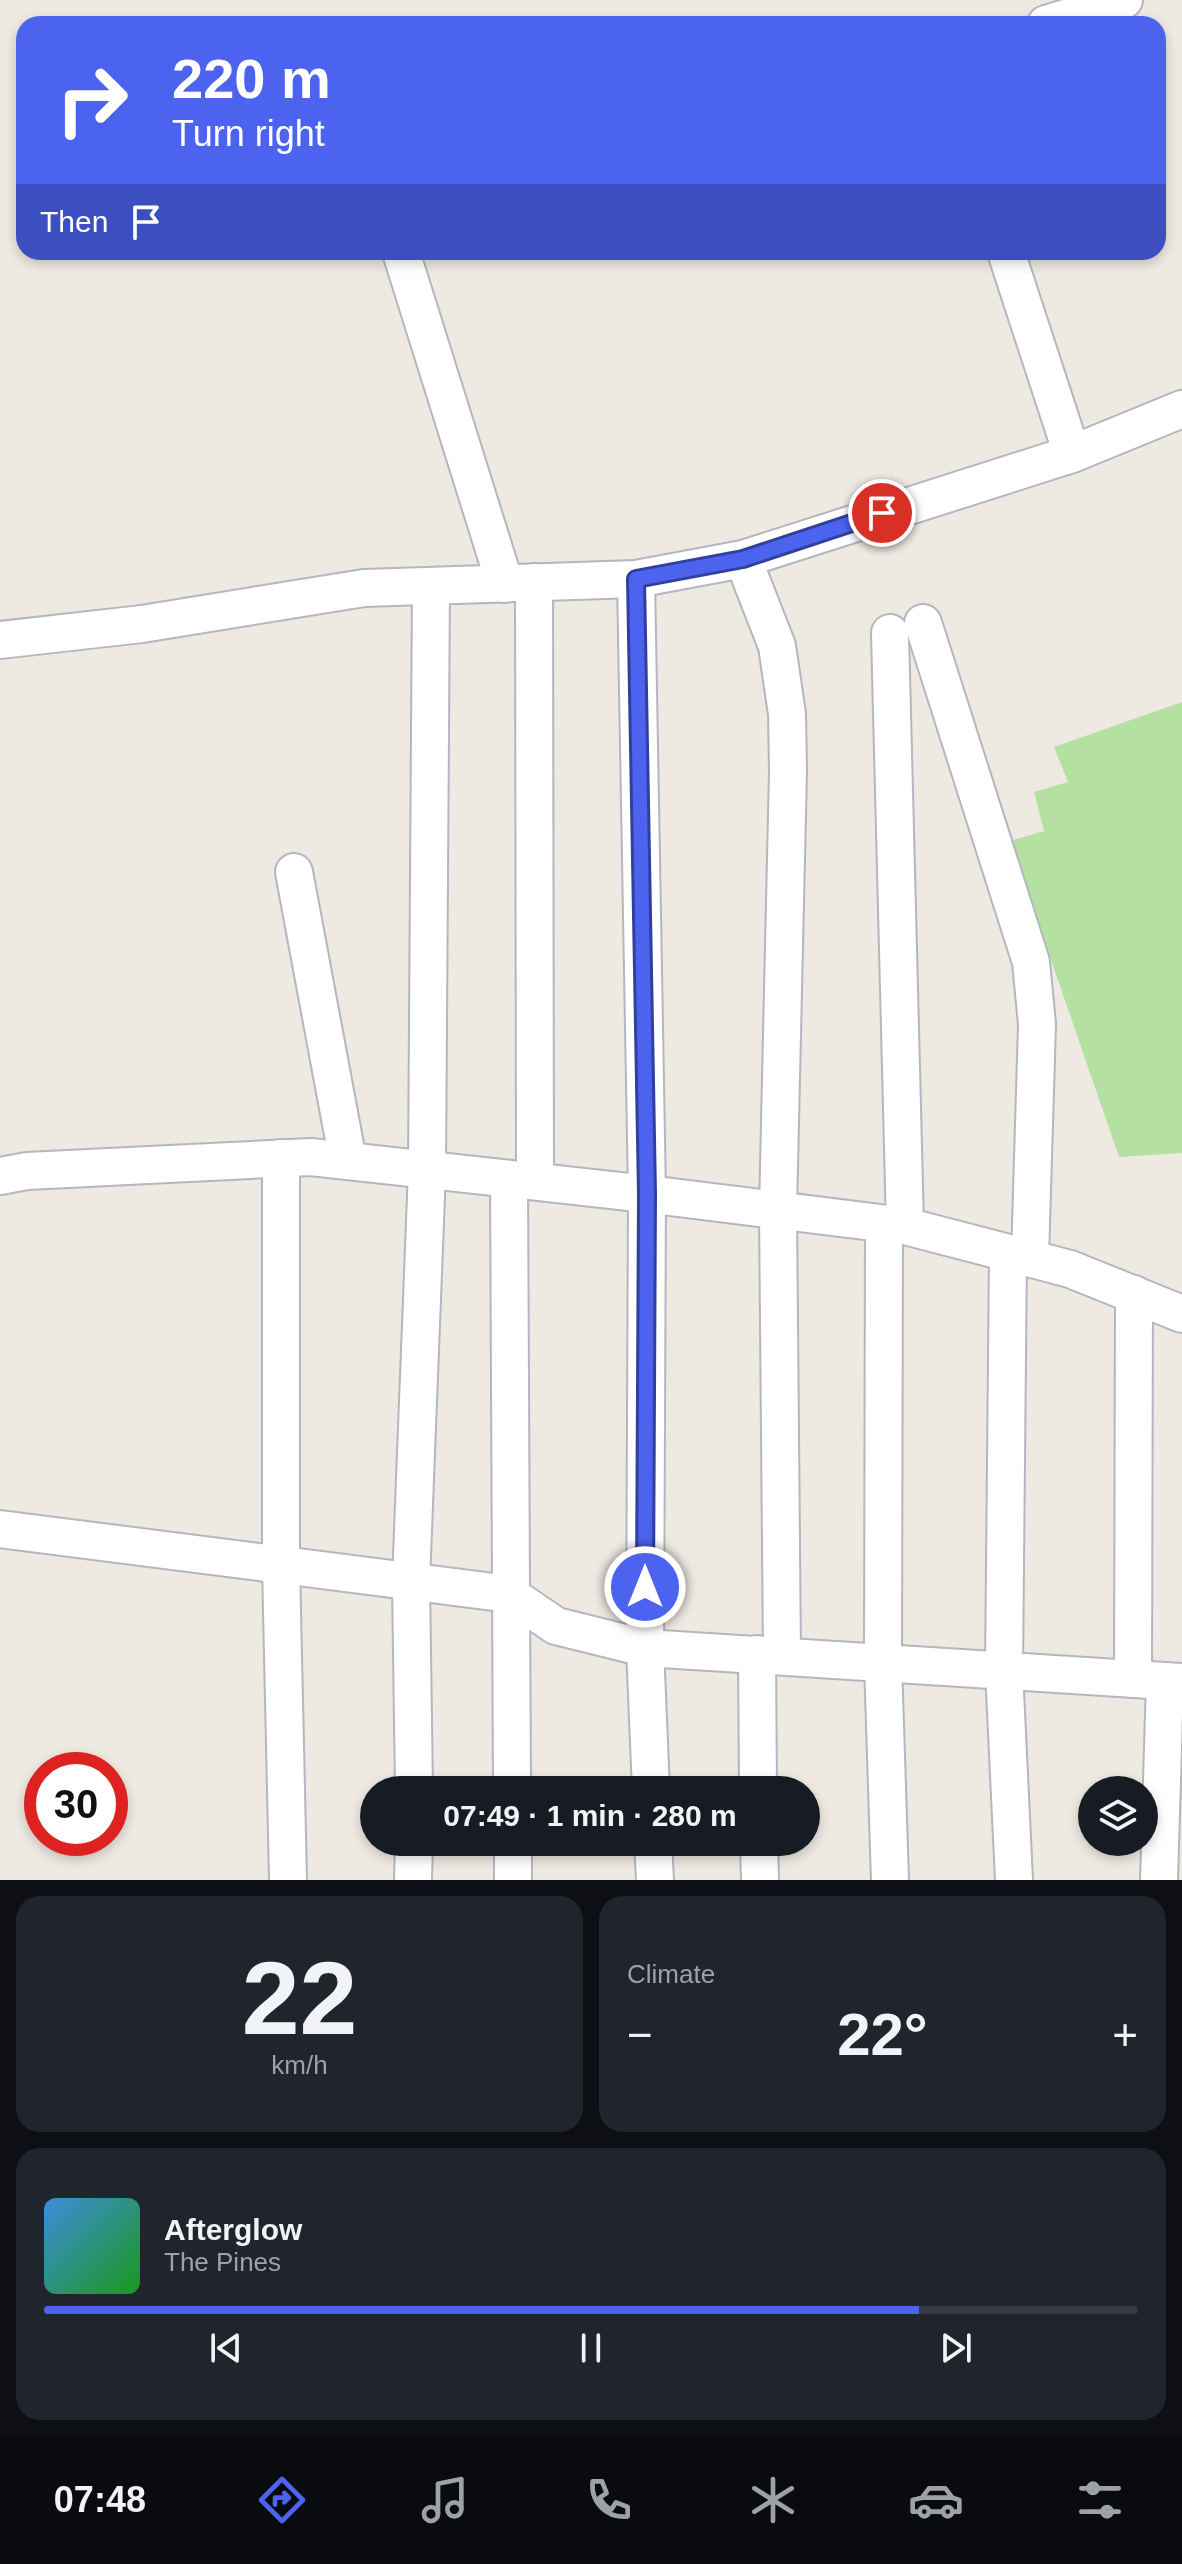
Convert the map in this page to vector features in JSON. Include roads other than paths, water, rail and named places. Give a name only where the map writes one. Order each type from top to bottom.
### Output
[{"type":"street","points":[[1072,16],[1124,0]]},
{"type":"street","points":[[404,260],[519,583],[522,1180],[509,1594],[512,1776]]},
{"type":"street","points":[[1009,260],[1072,454]]},
{"type":"street","points":[[0,640],[142,624],[364,588],[636,579],[743,559],[1072,454],[1182,409]]},
{"type":"street","points":[[743,559],[777,646],[787,714],[788,770],[769,1655],[759,1776]]},
{"type":"street","points":[[636,579],[647,1194],[645,1648],[650,1776]]},
{"type":"street","points":[[414,1776],[411,1582],[427,1170],[431,586]]},
{"type":"street","points":[[890,1880],[883,1663],[907,628],[1031,962],[1037,1024],[1019,1256],[1004,1670],[1014,1880]]},
{"type":"street","points":[[294,872],[348,1161]]},
{"type":"street","points":[[0,1176],[27,1171],[311,1157],[647,1194],[895,1225],[1070,1269],[1182,1314]]},
{"type":"street","points":[[281,1158],[281,1565],[288,1880]]},
{"type":"street","points":[[1134,1294],[1160,1680],[1159,1880]]},
{"type":"street","points":[[0,1529],[509,1594],[556,1626],[645,1648],[1160,1680]]},
{"type":"street","points":[[413,1880],[414,1856]]},
{"type":"street","points":[[513,1856],[513,1880]]},
{"type":"street","points":[[654,1856],[655,1880]]},
{"type":"street","points":[[759,1856],[760,1880]]}]
